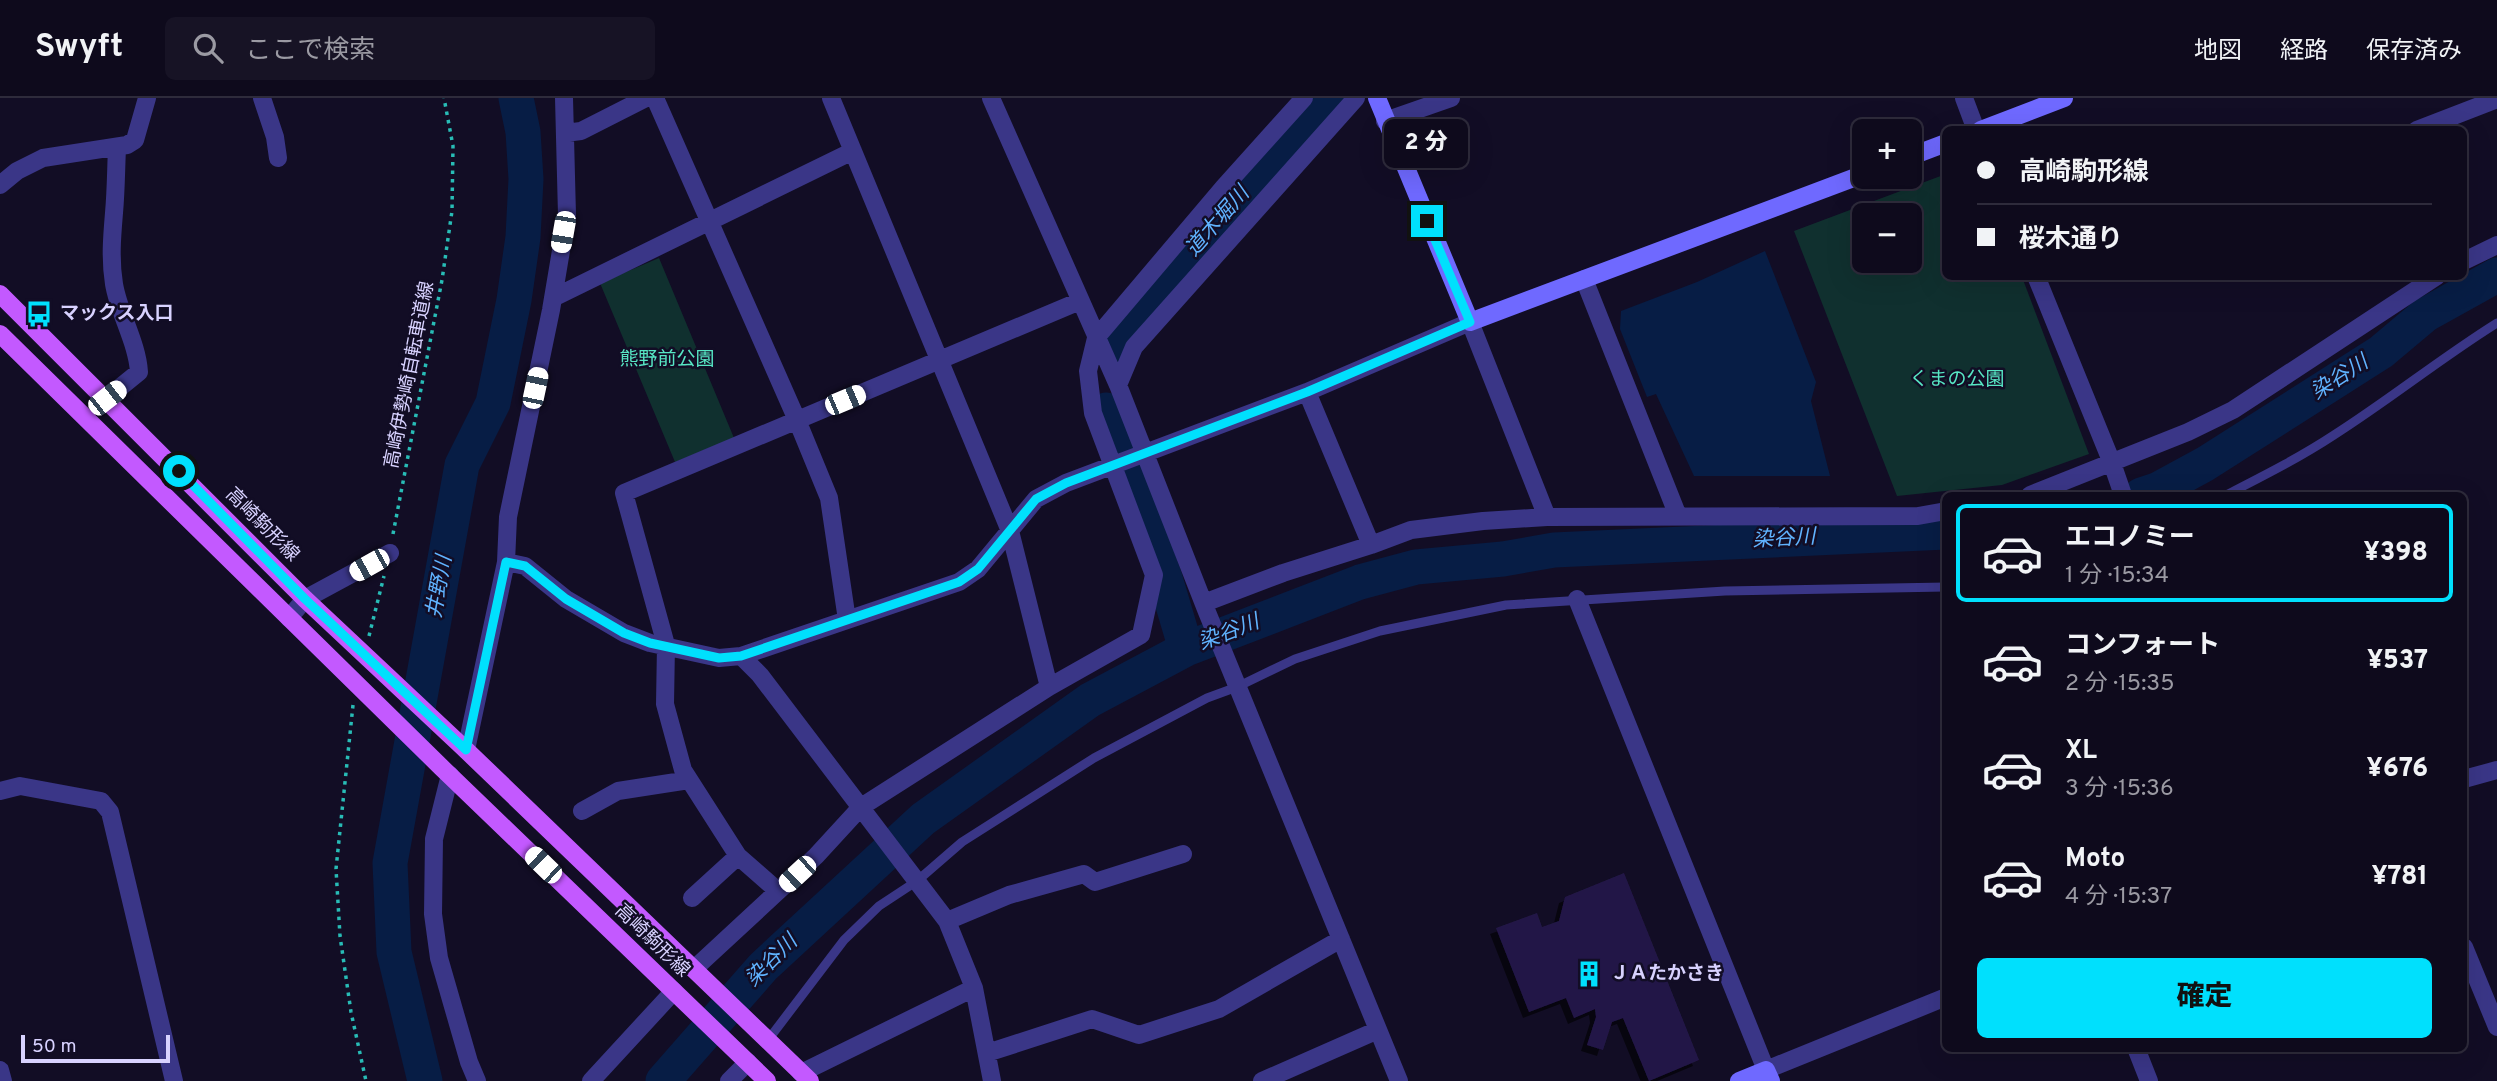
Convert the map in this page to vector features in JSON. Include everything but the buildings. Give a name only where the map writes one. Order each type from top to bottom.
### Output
[{"type":"main road","name":"高崎駒形線","points":[[0,294],[107,398],[305,599],[765,1037]]},
{"type":"main road","points":[[0,334],[361,687]]},
{"type":"main road","name":"高崎駒形線","points":[[361,687],[745,1059]]},
{"type":"main road","points":[[765,1037],[806,1077]]},
{"type":"main road","points":[[745,1059],[767,1081]]},
{"type":"street","points":[[0,186],[17,171],[43,158],[117,148],[135,140],[146,98]]},
{"type":"street","points":[[262,98],[275,137],[278,158]]},
{"type":"street","points":[[466,750],[506,562],[508,517],[553,298],[567,215],[564,98]]},
{"type":"street","points":[[565,133],[582,131],[646,98]]},
{"type":"street","points":[[655,98],[829,498],[847,620]]},
{"type":"street","points":[[831,98],[1010,531],[1049,687]]},
{"type":"street","points":[[991,98],[1118,385],[1141,455],[1399,1081]]},
{"type":"street","points":[[697,972],[864,811],[1049,687],[1141,635],[1154,575],[1093,413],[1088,372],[1096,338],[1175,243],[1304,98]]},
{"type":"street","points":[[1118,385],[1134,346],[1356,98]]},
{"type":"street","points":[[1377,98],[1470,322],[1546,517]]},
{"type":"street","points":[[1385,121],[1451,98]]},
{"type":"street","points":[[1964,98],[1977,126]]},
{"type":"street","points":[[1990,126],[2064,98]]},
{"type":"street","points":[[2428,126],[2495,101]]},
{"type":"street","points":[[1922,152],[1942,145]]},
{"type":"street","points":[[107,398],[139,372],[114,283],[111,240],[117,148]]},
{"type":"street","points":[[553,298],[853,151]]},
{"type":"street","points":[[506,562],[525,566],[566,599],[624,633],[650,643],[719,658],[741,656],[959,582],[978,569],[1036,499],[1066,483],[1307,392],[1470,322],[1852,178]]},
{"type":"street","points":[[2467,260],[2497,245]]},
{"type":"street","points":[[1584,279],[1678,516]]},
{"type":"street","points":[[2038,280],[2122,492]]},
{"type":"street","points":[[2039,492],[2113,466],[2232,410],[2431,280]]},
{"type":"street","points":[[778,891],[738,856],[683,771],[665,704],[666,645],[624,494],[1080,301]]},
{"type":"street","points":[[1307,392],[1371,545]]},
{"type":"street","points":[[1205,607],[1283,573],[1412,530],[1483,520],[1546,517],[1918,516],[1942,512]]},
{"type":"street","points":[[289,618],[305,599],[390,553]]},
{"type":"street","points":[[1577,599],[1768,1076]]},
{"type":"street","points":[[741,656],[760,676],[947,921],[974,988],[992,1081]]},
{"type":"street","points":[[2467,778],[2497,769]]},
{"type":"street","points":[[446,771],[434,839],[433,914],[439,958],[477,1081]]},
{"type":"street","points":[[582,811],[618,791],[689,780]]},
{"type":"street","points":[[0,791],[20,786],[101,801],[110,812],[174,1081]]},
{"type":"street","points":[[947,921],[1009,895],[1084,874],[1094,882],[1183,855]]},
{"type":"street","points":[[692,898],[738,856]]},
{"type":"street","points":[[987,1053],[1092,1019],[1139,1035],[1150,1032],[1219,1009],[1341,939]]},
{"type":"street","points":[[2467,954],[2497,1027]]},
{"type":"street","points":[[806,1077],[974,988]]},
{"type":"street","points":[[591,1081],[678,995]]},
{"type":"street","points":[[1739,1081],[1768,1076],[1942,999]]},
{"type":"street","points":[[1262,1081],[1378,1030]]},
{"type":"street","points":[[2138,1052],[2149,1081]]},
{"type":"street","points":[[729,1081],[745,1059]]},
{"type":"street","points":[[0,1070],[3,1081]]},
{"type":"lane","points":[[2232,492],[2324,441],[2497,323]]},
{"type":"lane","points":[[765,1037],[844,940],[879,906],[962,842],[1106,752],[1235,681],[1380,631],[1506,605],[1724,591],[1942,587]]},
{"type":"path","name":"高崎伊勢崎自転車道線","points":[[371,660],[442,280],[452,211],[453,146],[444,98]]},
{"type":"path","points":[[361,687],[350,726],[336,869],[343,961],[366,1081]]},
{"type":"green space","name":"くまの公園","points":[[1942,176],[1942,280],[2023,280],[2089,454],[2002,485],[1897,496],[1794,231],[1852,209],[1852,273],[1922,273],[1922,203],[1869,203],[1906,189],[1922,189],[1922,183]]},
{"type":"green space","name":"熊野前公園","points":[[659,258],[734,438],[675,462],[600,283]]},
{"type":"water","points":[[1765,251],[1816,382],[1811,401],[1830,476],[1694,476],[1656,394],[1647,397],[1620,329],[1621,311],[1697,282]]},
{"type":"waterway","name":"井野川","points":[[425,1081],[394,952],[390,863],[462,465],[493,403],[514,300],[523,237],[526,179],[523,132],[516,98]]},
{"type":"waterway","name":"道木堀川","points":[[1114,349],[1118,338],[1327,98]]},
{"type":"waterway","name":"染谷川","points":[[2150,492],[2205,464],[2381,352],[2425,315],[2497,275]]},
{"type":"waterway","name":"道木堀川","points":[[1106,410],[1165,578],[1186,649]]},
{"type":"waterway","name":"染谷川","points":[[663,1081],[763,967],[923,819],[1090,700],[1186,649],[1360,582],[1416,567],[1503,559],[1554,550],[1942,532]]},
{"type":"place","name":"マックス入口","points":[[39,314]]},
{"type":"place","name":"ＪＡたかさき","points":[[1589,974]]},
{"type":"route","points":[[179,471],[305,599],[466,750],[506,562],[525,566],[566,599],[624,633],[650,643],[719,658],[741,656],[959,582],[978,569],[1036,499],[1066,483],[1307,392],[1470,322],[1427,221]]}]
